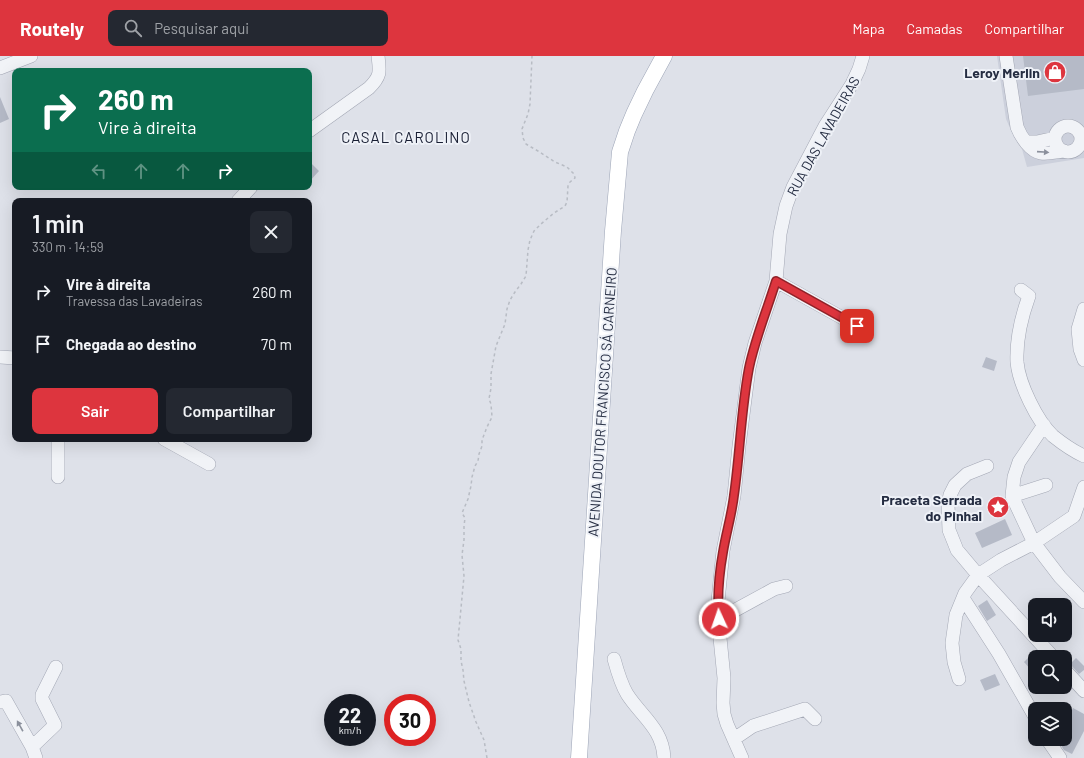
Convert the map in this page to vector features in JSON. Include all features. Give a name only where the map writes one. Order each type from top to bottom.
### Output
[{"type":"main road","name":"AVENIDA DOUTOR FRANCISCO SÁ CARNEIRO","points":[[569,758],[609,168],[616,131],[633,91],[652,56]]},
{"type":"main road","name":"AVENIDA DOUTOR FRANCISCO SÁ CARNEIRO","points":[[579,758],[612,239],[620,152],[627,131],[645,91],[664,56]]},
{"type":"street","points":[[0,68],[31,56]]},
{"type":"street","points":[[312,129],[369,88],[376,81],[379,74],[378,56]]},
{"type":"street","name":"RUA DAS LAVADEIRAS","points":[[742,758],[724,714],[724,678],[718,601],[723,552],[734,496],[749,368],[776,281],[780,234],[792,187],[825,126],[852,84],[860,69],[863,56]]},
{"type":"street","points":[[1006,56],[1017,127],[1022,138],[1036,152],[1072,151],[1081,146],[1081,139],[1075,128],[1067,126]]},
{"type":"street","points":[[1064,151],[1057,146],[1055,138],[1059,130],[1067,126],[1083,123]]},
{"type":"street","points":[[1026,142],[1037,142],[1055,138]]},
{"type":"street","points":[[241,198],[249,190]]},
{"type":"street","points":[[776,281],[857,326]]},
{"type":"street","points":[[1021,290],[1029,296],[1021,320],[1017,348],[1017,364],[1019,374],[1030,401],[1044,425],[1052,435],[1071,450],[1084,456]]},
{"type":"street","points":[[1084,309],[1078,329],[1080,349],[1084,360]]},
{"type":"street","points":[[0,357],[12,358]]},
{"type":"street","points":[[1044,425],[1020,462],[1014,477],[1012,496],[1034,543],[1060,577],[1084,602]]},
{"type":"street","points":[[58,442],[58,477]]},
{"type":"street","points":[[170,442],[210,464]]},
{"type":"street","points":[[986,466],[967,474],[955,485],[950,495],[948,504],[949,530],[957,550],[978,576],[1047,650]]},
{"type":"street","points":[[1012,496],[1046,484]]},
{"type":"street","points":[[959,679],[954,662],[952,643],[956,616],[965,593],[978,576],[1001,560],[1034,543],[1074,516],[1084,487]]},
{"type":"street","points":[[719,619],[774,589],[786,586]]},
{"type":"street","points":[[963,598],[1028,705]]},
{"type":"street","points":[[614,659],[627,694],[648,719],[658,736],[663,748],[664,758]]},
{"type":"street","points":[[0,702],[6,701],[34,753],[55,725],[42,699],[42,695],[56,667]]},
{"type":"street","points":[[1072,677],[1084,690]]},
{"type":"street","points":[[734,740],[753,726],[805,709],[815,719]]},
{"type":"street","points":[[1052,746],[1060,758]]},
{"type":"path","points":[[487,758],[484,740],[469,702],[464,681],[461,649],[458,640],[464,576],[462,555],[465,518],[462,513],[468,499],[472,477],[482,446],[482,440],[492,417],[491,404],[488,399],[491,388],[491,374],[496,346],[505,324],[510,300],[526,276],[530,240],[534,231],[541,224],[565,206],[568,186],[575,178],[574,174],[567,167],[554,162],[526,144],[523,138],[522,129],[530,104],[532,56]]},
{"type":"shaded area","points":[[997,56],[1084,56],[1084,158],[1027,167],[1022,149],[1014,137],[1006,119]]},
{"type":"building","name":"Leroy Merlin","points":[[1023,56],[1084,56],[1084,89],[1028,96]]},
{"type":"building","points":[[0,97],[9,119],[0,123]]},
{"type":"building","points":[[312,164],[319,171],[312,179]]},
{"type":"building","points":[[986,357],[997,361],[994,371],[982,367]]},
{"type":"building","points":[[1005,519],[1012,535],[982,548],[975,533]]},
{"type":"building","points":[[987,600],[996,615],[987,621],[978,606]]},
{"type":"building","points":[[1028,658],[1028,667],[1024,662]]},
{"type":"building","points":[[1076,658],[1084,666],[1084,670],[1079,674],[1072,666],[1072,662]]},
{"type":"building","points":[[995,674],[1000,685],[985,691],[980,680]]},
{"type":"building","points":[[1073,708],[1084,714],[1084,731],[1072,754],[1064,750],[1061,746],[1072,746]]},
{"type":"place","name":"Leroy Merlin","points":[[1055,72]]},
{"type":"place","name":"Praceta Serrada do Pinhal","points":[[998,507]]},
{"type":"district","name":"CASAL CAROLINO","points":[[406,137]]},
{"type":"route","points":[[719,619],[718,601],[720,576],[734,496],[749,368],[776,281],[857,326]]}]
